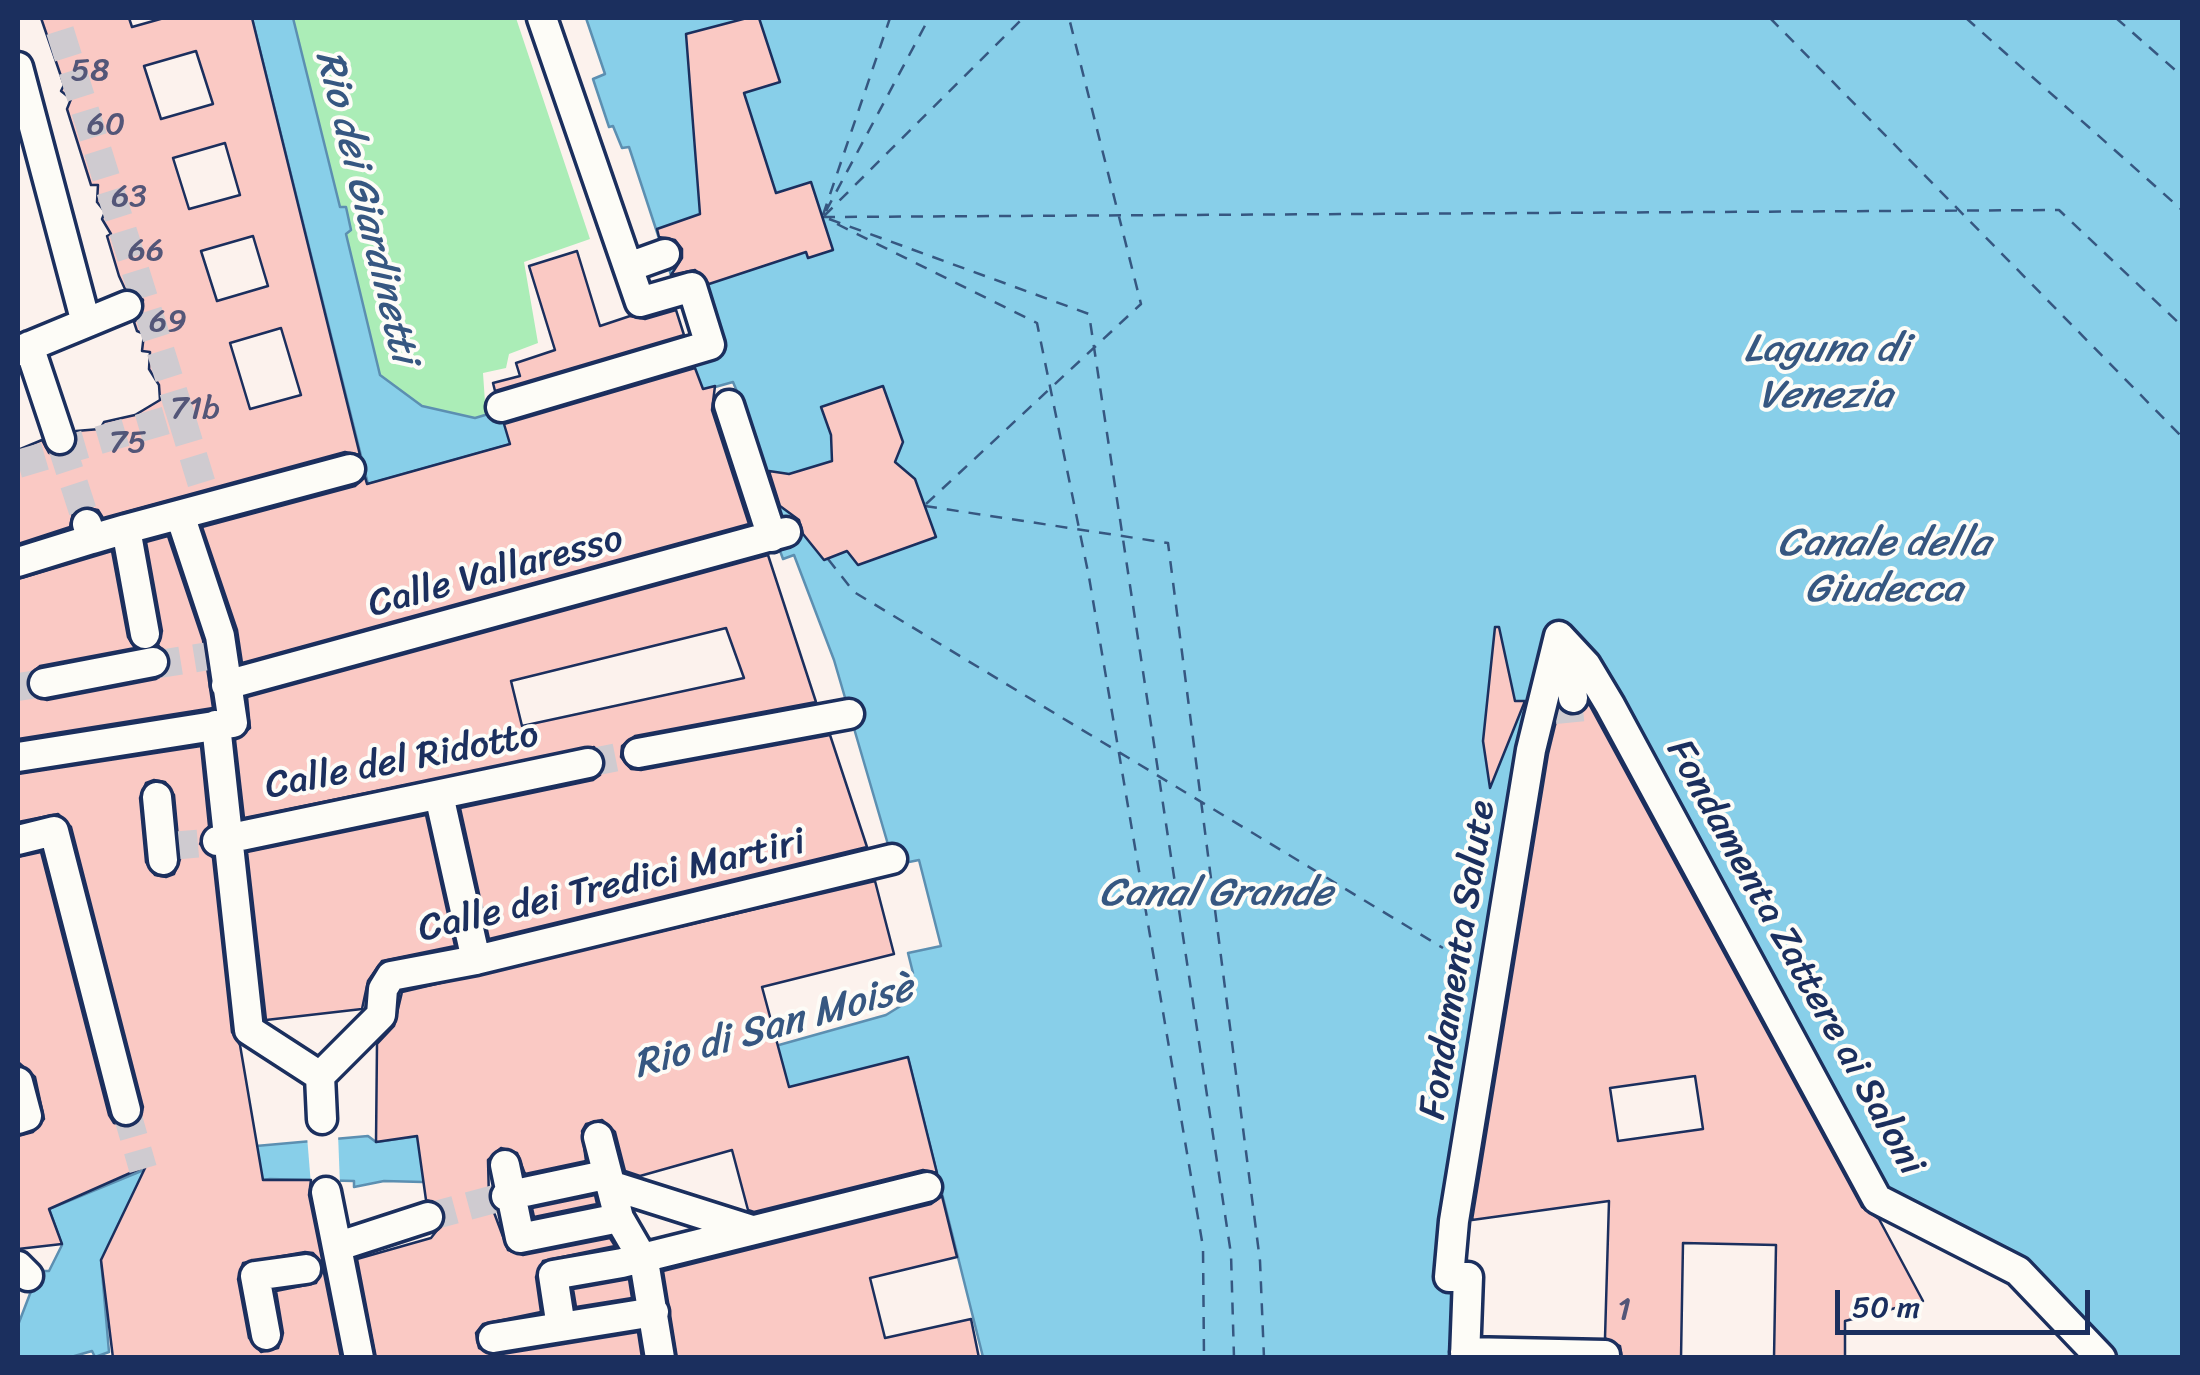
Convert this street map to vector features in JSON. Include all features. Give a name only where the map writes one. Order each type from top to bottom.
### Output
[{"type":"street","points":[[513,403],[710,345],[691,323],[692,287],[639,310],[629,268],[542,18]]},
{"type":"street","points":[[18,68],[86,323]]},
{"type":"street","points":[[629,268],[664,254]]},
{"type":"street","points":[[60,439],[23,349],[127,306]]},
{"type":"street","name":"Calle Vallaresso","points":[[226,685],[779,534],[729,405]]},
{"type":"street","points":[[18,562],[89,531],[129,540],[183,522],[205,498],[350,468]]},
{"type":"street","points":[[183,522],[216,621],[215,654],[226,685],[223,838],[249,1030],[320,1076],[322,1120]]},
{"type":"street","points":[[129,540],[146,634]]},
{"type":"street","points":[[44,683],[153,662]]},
{"type":"street","name":"Fondamenta Salute","points":[[1465,1355],[1468,1277],[1449,1277],[1454,1220],[1582,709],[1568,668],[1582,709]]},
{"type":"street","name":"Fondamenta Zattere ai Saloni","points":[[1582,709],[1877,1199],[2018,1271],[2101,1358]]},
{"type":"street","points":[[638,753],[849,714]]},
{"type":"street","points":[[18,757],[224,724]]},
{"type":"street","name":"Calle del Ridotto","points":[[223,838],[588,763]]},
{"type":"street","points":[[439,795],[476,960]]},
{"type":"street","points":[[157,797],[165,851]]},
{"type":"street","points":[[18,840],[54,831],[126,1110]]},
{"type":"street","name":"Calle dei Tredici Martiri","points":[[320,1076],[381,1015],[382,989],[392,976],[476,960],[892,859]]},
{"type":"street","points":[[598,1138],[615,1219],[636,1261],[654,1312],[660,1358]]},
{"type":"street","points":[[505,1165],[508,1195],[520,1238],[678,1206]]},
{"type":"street","points":[[508,1195],[608,1180],[752,1230]]},
{"type":"street","points":[[561,1327],[553,1276],[636,1261],[927,1187]]},
{"type":"street","points":[[326,1192],[327,1261],[359,1358]]},
{"type":"street","points":[[266,1335],[255,1276],[327,1261],[428,1217]]},
{"type":"street","points":[[492,1338],[654,1312]]},
{"type":"street","points":[[1465,1355],[1605,1356]]},
{"type":"green space","points":[[293,18],[516,18],[590,239],[524,262],[538,343],[509,354],[506,368],[483,373],[486,417],[465,418],[422,406],[380,375],[345,233],[351,230],[346,207],[340,208]]},
{"type":"water","name":"Laguna di Venezia","points":[[252,18],[293,18],[340,207],[346,207],[351,230],[346,234],[380,375],[422,406],[475,418],[721,345],[674,284],[629,147],[622,148],[613,126],[609,127],[593,79],[605,74],[586,18],[2182,18],[2182,1357],[2115,1357],[2022,1264],[1887,1189],[1572,627],[1555,622],[1548,632],[1458,1286],[1455,1357],[983,1357],[908,1058],[423,1182],[384,1181],[354,1187],[354,1181],[270,1179],[194,1187],[101,1260],[109,1352],[95,1357],[92,1351],[71,1357],[18,1357],[18,1325],[33,1286],[41,1271],[49,1271],[62,1245],[49,1209],[151,1167],[256,1146],[368,1136],[376,1142],[490,1126],[886,1015],[907,1002],[904,976],[913,973],[908,953],[941,946],[919,860],[894,865],[834,660],[794,555],[783,559],[779,548],[790,544],[753,441],[757,439],[733,382],[368,484]]},
{"type":"pier","points":[[338,1134],[340,1185],[311,1185],[307,1136]]},
{"type":"building","points":[[41,18],[129,18],[132,27],[164,18],[252,18],[360,455],[345,452],[103,518],[98,510],[82,507],[73,513],[70,527],[18,544],[18,450],[42,440],[49,453],[66,455],[77,443],[76,431],[100,429],[104,422],[135,415],[160,400],[159,385],[149,369],[150,352],[142,351],[144,334],[137,331],[134,322],[141,316],[143,300],[137,292],[125,289],[119,276],[107,236],[111,234],[102,219],[105,212],[97,202],[98,185],[91,185],[67,109],[71,99],[61,91],[64,85]],"holes":[[[196,51],[213,104],[161,119],[144,66]],[[225,143],[240,195],[189,209],[173,158]],[[253,236],[268,286],[217,301],[201,251]],[[281,328],[301,395],[250,409],[230,343]]]},
{"type":"building","points":[[759,18],[780,82],[744,93],[776,193],[811,182],[833,250],[808,258],[806,252],[709,284],[695,270],[671,275],[682,258],[682,249],[675,240],[659,237],[657,229],[700,214],[686,34]]},
{"type":"building","points":[[577,251],[600,326],[630,316],[645,319],[676,310],[684,335],[495,391],[493,383],[520,376],[516,363],[555,350],[529,266]]},
{"type":"building","points":[[695,368],[703,389],[715,386],[712,410],[749,524],[242,663],[237,630],[202,527],[355,486],[365,477],[367,484],[510,444],[504,424]]},
{"type":"building","points":[[883,386],[903,442],[895,462],[915,479],[936,537],[858,565],[847,551],[824,560],[803,534],[799,520],[780,506],[769,471],[789,474],[832,461],[831,435],[821,407]]},
{"type":"building","points":[[168,536],[203,640],[213,708],[18,739],[18,579],[112,551],[128,637],[135,648],[40,666],[27,678],[32,695],[47,700],[156,679],[165,674],[170,660],[158,645],[162,631],[146,542]]},
{"type":"building","points":[[768,555],[816,702],[635,736],[622,746],[621,757],[631,769],[641,770],[830,735],[867,847],[489,939],[460,808],[593,780],[600,775],[605,760],[594,747],[244,818],[235,740],[250,728],[247,697]],"holes":[[[726,628],[744,678],[522,726],[511,681]]]},
{"type":"building","points":[[1495,627],[1499,627],[1515,701],[1525,701],[1490,788],[1483,741]]},
{"type":"building","points":[[1589,704],[1862,1207],[1879,1219],[1923,1301],[1845,1321],[1845,1358],[1774,1358],[1776,1245],[1683,1243],[1681,1358],[1622,1358],[1620,1346],[1605,1338],[1609,1201],[1472,1220],[1548,754],[1559,709],[1576,715]],"holes":[[[1695,1076],[1703,1129],[1618,1141],[1610,1088]]]},
{"type":"building","points":[[201,746],[209,826],[200,844],[213,858],[232,1032],[240,1045],[263,1180],[311,1180],[309,1195],[323,1264],[313,1253],[305,1252],[243,1263],[238,1279],[249,1338],[261,1352],[278,1348],[283,1333],[276,1291],[316,1283],[323,1268],[341,1358],[113,1358],[101,1260],[146,1166],[49,1209],[62,1244],[18,1249],[18,1136],[33,1132],[44,1119],[35,1077],[18,1062],[18,857],[41,852],[109,1115],[114,1123],[129,1127],[139,1122],[143,1107],[71,827],[58,814],[18,822],[18,774]],"holes":[[[165,782],[174,795],[180,859],[174,874],[166,877],[155,875],[146,862],[140,798],[146,783]]]},
{"type":"building","points":[[426,815],[455,946],[382,961],[368,981],[362,1009],[266,1020],[247,852]]},
{"type":"building","points":[[875,881],[894,954],[762,987],[789,1087],[908,1057],[937,1173],[923,1170],[754,1212],[748,1210],[732,1150],[640,1176],[625,1171],[615,1132],[602,1120],[586,1124],[582,1131],[586,1161],[525,1174],[517,1153],[501,1148],[488,1160],[489,1199],[508,1250],[523,1255],[610,1238],[615,1246],[543,1261],[536,1277],[541,1312],[483,1324],[476,1333],[479,1348],[496,1355],[638,1332],[642,1358],[376,1358],[357,1259],[431,1238],[445,1220],[440,1205],[426,1200],[417,1136],[376,1142],[377,1044],[394,1026],[402,992]]},
{"type":"building","points":[[595,1195],[597,1204],[534,1217],[532,1208]]},
{"type":"building","points":[[942,1196],[957,1257],[870,1278],[885,1338],[971,1319],[979,1358],[677,1358],[663,1271],[931,1204]]},
{"type":"building","points":[[629,1279],[632,1298],[576,1307],[573,1289]]},
{"type":"ferry route","points":[[823,215],[890,18]]},
{"type":"ferry route","points":[[826,211],[929,18]]},
{"type":"ferry route","points":[[824,216],[1023,18]]},
{"type":"ferry route","points":[[926,504],[1141,304],[1069,18]]},
{"type":"ferry route","points":[[1770,18],[2182,437]]},
{"type":"ferry route","points":[[1966,18],[2182,210]]},
{"type":"ferry route","points":[[2116,18],[2182,76]]},
{"type":"ferry route","points":[[823,217],[2059,210],[2182,326]]},
{"type":"ferry route","points":[[829,219],[1089,314],[1231,1254],[1234,1358]]},
{"type":"ferry route","points":[[837,224],[1037,323],[1089,577],[1203,1247],[1204,1358]]},
{"type":"ferry route","points":[[925,506],[1168,543],[1260,1261],[1264,1358]]},
{"type":"ferry route","points":[[828,559],[854,592],[1443,948]]},
{"type":"tunnel","points":[[18,464],[181,416],[56,18]]},
{"type":"tunnel","points":[[181,416],[203,488]]},
{"type":"tunnel","points":[[61,444],[87,524]]},
{"type":"tunnel","points":[[153,665],[209,656]]},
{"type":"tunnel","points":[[18,687],[44,683]]},
{"type":"tunnel","points":[[1555,710],[1597,706]]},
{"type":"tunnel","points":[[588,763],[638,753]]},
{"type":"tunnel","points":[[170,846],[216,842]]},
{"type":"tunnel","points":[[126,1110],[143,1169]]},
{"type":"tunnel","points":[[428,1217],[506,1196]]},
{"type":"water label","name":"Rio dei Giardinetti","points":[[365,207]]},
{"type":"water label","name":"Canale della Giudecca","points":[[1884,568]]},
{"type":"water label","name":"Canal Grande","points":[[1216,895]]},
{"type":"water label","name":"Rio di San Moisè","points":[[774,1028]]}]
